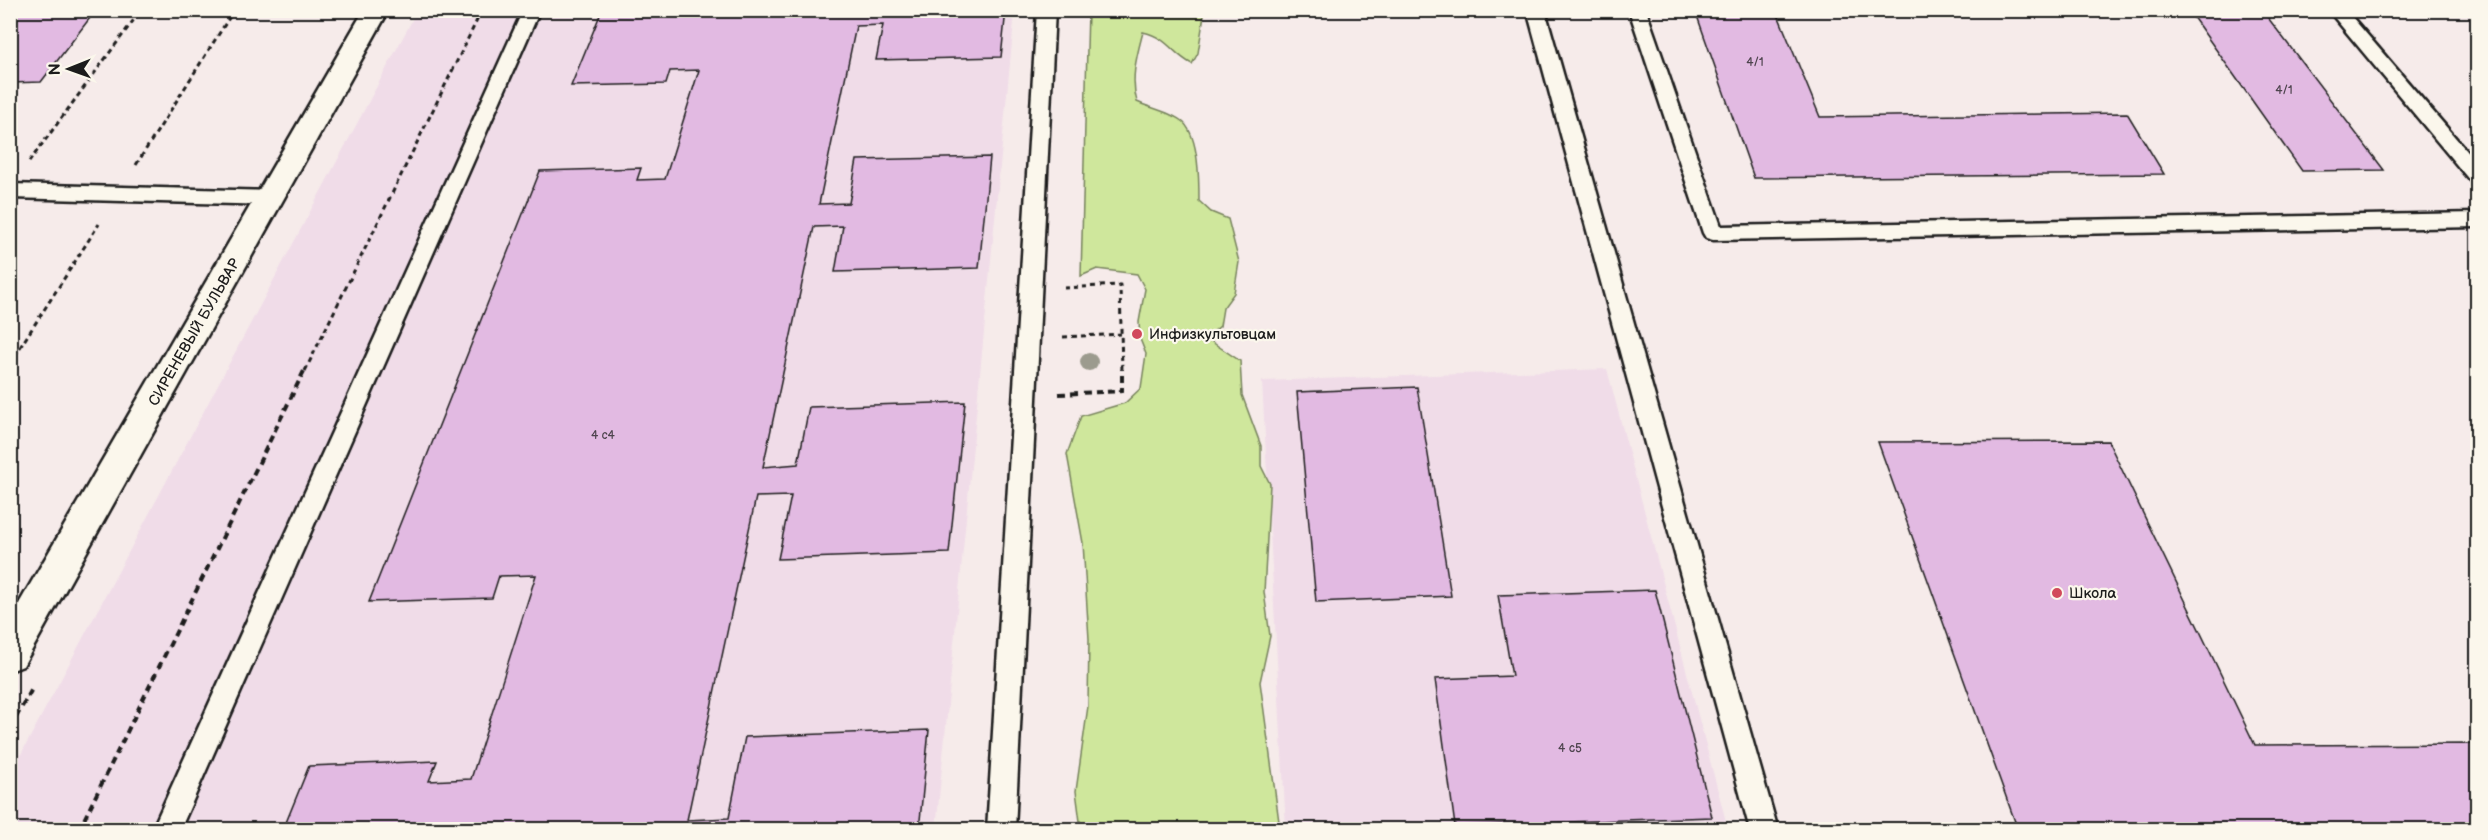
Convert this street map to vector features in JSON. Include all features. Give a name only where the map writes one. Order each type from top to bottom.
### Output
[{"type":"main road","name":"СИРЕНЕВЫЙ БУЛЬВАР","points":[[10,654],[377,10]]},
{"type":"lane","points":[[166,830],[532,10]]},
{"type":"lane","points":[[1001,830],[1046,10]]},
{"type":"lane","points":[[1536,10],[1764,830]]},
{"type":"lane","points":[[1637,10],[1713,233],[2478,220]]},
{"type":"lane","points":[[2336,10],[2478,177]]},
{"type":"lane","points":[[10,191],[271,198]]},
{"type":"path","points":[[24,168],[141,10]]},
{"type":"path","points":[[79,830],[482,10]]},
{"type":"path","points":[[1025,396],[1122,391],[1120,285],[1030,289]]},
{"type":"path","points":[[1058,338],[1121,334]]},
{"type":"path","points":[[10,350],[18,351]]},
{"type":"shaded area","points":[[417,11],[1015,11],[936,829],[11,830],[11,773]]},
{"type":"shaded area","points":[[1607,369],[1728,829],[1286,829],[1262,381]]},
{"type":"green space","points":[[1202,10],[1204,15],[1198,53],[1192,64],[1159,38],[1143,32],[1135,67],[1134,84],[1137,102],[1180,119],[1189,130],[1197,160],[1199,201],[1211,212],[1228,219],[1239,262],[1234,293],[1223,308],[1220,326],[1206,338],[1240,361],[1242,395],[1261,446],[1261,466],[1270,484],[1264,592],[1270,636],[1260,682],[1280,829],[1081,829],[1076,791],[1088,706],[1089,639],[1083,543],[1067,454],[1081,416],[1125,403],[1141,388],[1146,354],[1140,339],[1139,322],[1145,289],[1137,274],[1097,269],[1081,276],[1088,11]]},
{"type":"building","points":[[10,10],[96,10],[41,82],[10,83]]},
{"type":"building","points":[[602,10],[1006,10],[1001,57],[876,60],[883,25],[856,26],[819,204],[849,203],[857,160],[990,157],[979,268],[835,272],[843,226],[814,227],[763,467],[798,464],[809,407],[965,402],[949,553],[778,559],[791,496],[756,497],[687,820],[729,818],[745,737],[929,730],[919,830],[283,830],[309,766],[437,761],[429,781],[471,779],[536,575],[499,576],[492,598],[369,602],[540,171],[641,168],[637,180],[665,179],[699,70],[670,71],[666,84],[571,86]]},
{"type":"building","points":[[1695,10],[1776,10],[1820,117],[2127,113],[2164,174],[1754,178]]},
{"type":"building","points":[[2188,10],[2262,10],[2384,170],[2302,171]]},
{"type":"building","points":[[1417,387],[1451,596],[1316,602],[1297,392]]},
{"type":"building","name":"Школа","points":[[2108,441],[2255,745],[2478,744],[2478,830],[2018,830],[1878,442]]},
{"type":"building","points":[[1655,590],[1712,817],[1455,826],[1435,679],[1512,676],[1498,595]]},
{"type":"place","name":"Инфизкультовцам","points":[[1137,334]]},
{"type":"place","name":"Школа","points":[[2057,593]]}]
